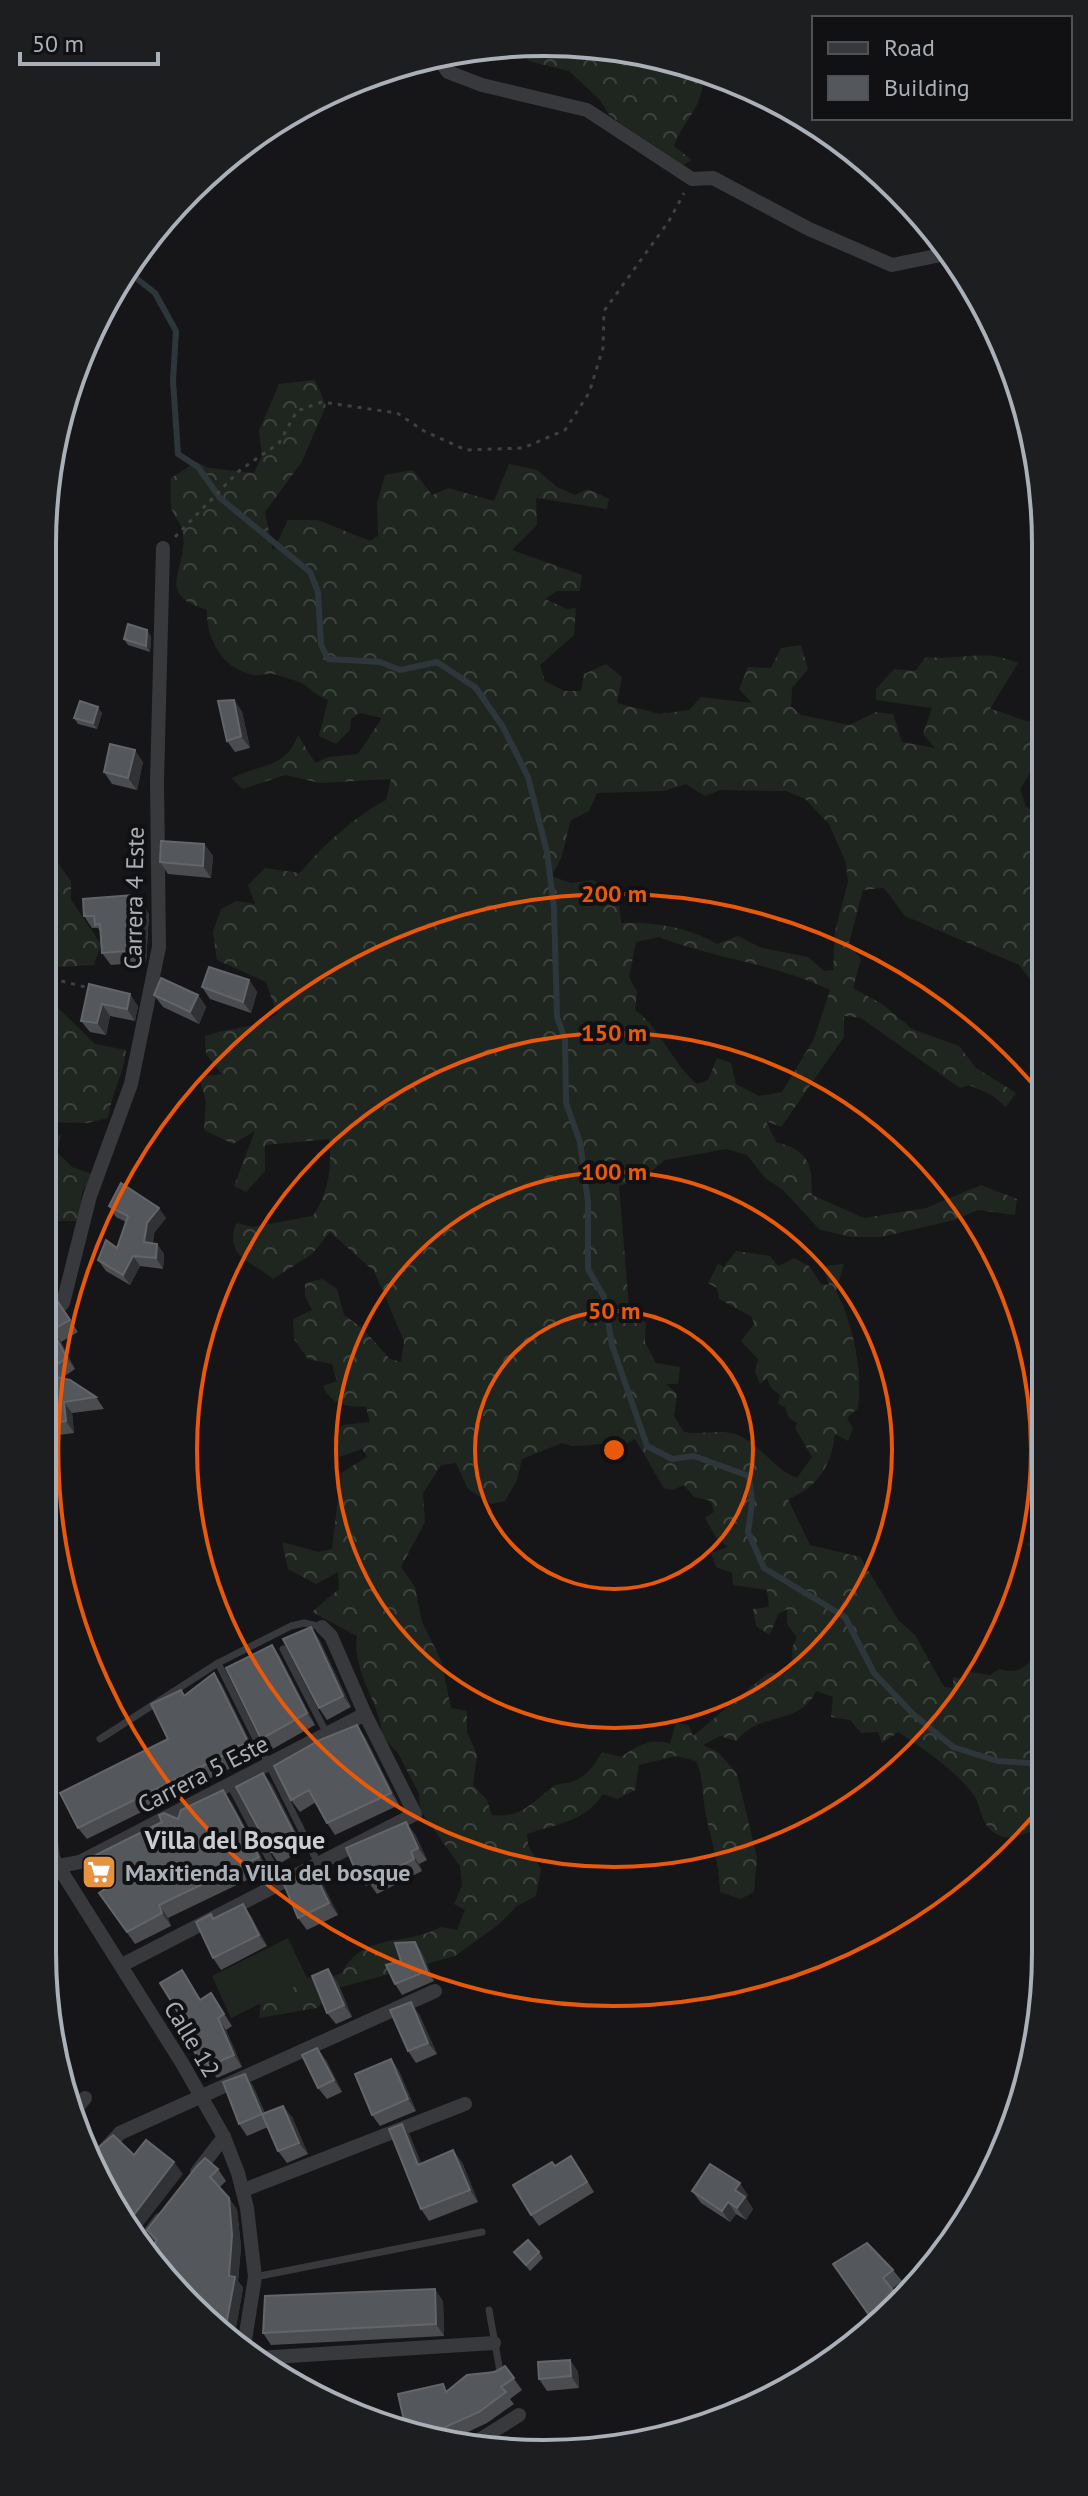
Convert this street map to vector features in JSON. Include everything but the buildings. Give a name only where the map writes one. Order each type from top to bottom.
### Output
[{"type":"street","points":[[444,66],[448,72],[482,85],[587,110],[692,179],[713,178],[809,229],[892,265],[937,256]]},
{"type":"street","name":"Carrera 4 Este","points":[[56,1312],[63,1303],[90,1196],[131,1084],[155,978],[159,947],[157,782],[163,548]]},
{"type":"street","points":[[122,1965],[415,1814],[365,1714],[331,1636],[322,1627]]},
{"type":"street","name":"Carrera 5 Este","points":[[56,1862],[80,1862],[365,1714]]},
{"type":"street","name":"Calle 12","points":[[56,1862],[122,1965],[224,2137],[244,2190],[255,2277],[245,2338]]},
{"type":"street","points":[[100,2155],[120,2133],[435,1991]]},
{"type":"street","points":[[80,2104],[85,2098]]},
{"type":"street","points":[[244,2190],[465,2104]]},
{"type":"street","points":[[188,2184],[224,2137]]},
{"type":"street","points":[[148,2236],[170,2207]]},
{"type":"street","points":[[272,2357],[494,2343]]},
{"type":"street","points":[[485,2436],[519,2415]]},
{"type":"lane","points":[[100,1739],[218,1663],[291,1626],[304,1623],[322,1627]]},
{"type":"lane","points":[[283,1649],[327,1734]]},
{"type":"lane","points":[[218,1663],[318,1863]]},
{"type":"lane","points":[[230,1785],[281,1881]]},
{"type":"lane","points":[[255,2277],[482,2232]]},
{"type":"lane","points":[[489,2310],[501,2377]]},
{"type":"path","points":[[163,548],[239,471],[279,443],[297,411],[322,402],[397,413],[424,431],[466,450],[523,448],[565,430],[589,393],[603,348],[604,311],[669,221],[692,179]]},
{"type":"path","points":[[56,979],[107,991]]},
{"type":"green space","points":[[526,57],[608,60],[703,83],[695,109],[674,146],[692,160],[683,165],[610,116],[600,100],[569,71],[528,61]]},
{"type":"green space","points":[[315,380],[326,406],[301,463],[265,512],[273,551],[288,520],[318,520],[370,541],[378,536],[377,503],[385,475],[413,470],[432,495],[448,488],[494,501],[509,464],[537,470],[557,487],[575,495],[588,489],[609,499],[607,509],[536,498],[537,525],[512,550],[582,575],[580,591],[557,591],[545,599],[567,609],[576,608],[574,635],[540,665],[545,681],[564,691],[581,691],[584,674],[606,664],[622,677],[617,703],[660,714],[689,710],[701,697],[752,703],[739,689],[748,667],[771,668],[781,648],[801,645],[808,669],[792,688],[791,706],[801,715],[849,725],[876,712],[893,714],[902,742],[935,748],[923,734],[932,708],[876,700],[876,689],[894,669],[915,671],[926,657],[994,656],[1018,663],[990,709],[1032,721],[1032,774],[1020,789],[1026,806],[1032,811],[1032,982],[1019,965],[905,916],[884,888],[863,890],[849,943],[861,959],[853,988],[882,1004],[912,1029],[959,1046],[976,1068],[1016,1093],[1006,1107],[992,1095],[969,1085],[960,1088],[861,1018],[844,1016],[844,1037],[781,1127],[766,1121],[776,1142],[796,1150],[806,1160],[811,1174],[812,1195],[864,1218],[926,1208],[981,1185],[1017,1199],[1015,1215],[978,1210],[954,1220],[881,1237],[852,1237],[820,1230],[783,1190],[765,1178],[747,1155],[726,1149],[665,1160],[643,1178],[619,1186],[629,1307],[646,1323],[645,1342],[656,1363],[680,1367],[678,1384],[666,1384],[677,1394],[674,1416],[684,1432],[729,1433],[744,1438],[781,1469],[797,1478],[812,1457],[795,1428],[797,1423],[789,1418],[785,1407],[778,1404],[780,1395],[771,1388],[767,1378],[760,1384],[755,1371],[758,1359],[741,1341],[754,1324],[752,1317],[719,1299],[717,1288],[708,1283],[718,1264],[724,1267],[736,1251],[770,1256],[778,1266],[794,1258],[809,1266],[821,1284],[829,1285],[823,1266],[844,1264],[836,1291],[847,1318],[858,1363],[858,1408],[847,1418],[853,1429],[848,1441],[835,1434],[830,1456],[821,1474],[807,1489],[788,1499],[810,1545],[860,1557],[899,1621],[915,1635],[944,1687],[953,1688],[953,1677],[962,1679],[969,1672],[990,1675],[999,1669],[1018,1670],[1032,1660],[1032,1832],[1008,1837],[996,1834],[986,1824],[973,1794],[938,1760],[898,1732],[882,1743],[878,1732],[861,1733],[850,1720],[831,1717],[833,1697],[816,1691],[811,1700],[796,1712],[751,1728],[736,1741],[720,1736],[703,1745],[719,1753],[737,1774],[757,1857],[754,1892],[740,1899],[720,1892],[718,1867],[696,1761],[676,1756],[639,1765],[635,1790],[617,1799],[603,1794],[579,1816],[527,1834],[528,1845],[541,1869],[536,1896],[517,1906],[498,1925],[455,1956],[338,1988],[317,2008],[259,2018],[262,1994],[292,1976],[324,1979],[342,1973],[351,1960],[374,1945],[413,1937],[440,1927],[457,1930],[465,1910],[454,1904],[462,1886],[460,1866],[420,1810],[419,1794],[398,1753],[382,1736],[377,1711],[359,1663],[357,1636],[312,1612],[339,1589],[338,1572],[316,1584],[288,1569],[282,1542],[319,1552],[332,1549],[341,1473],[367,1457],[362,1449],[339,1457],[333,1440],[342,1425],[370,1422],[366,1407],[346,1405],[331,1398],[323,1386],[337,1381],[332,1364],[308,1359],[294,1339],[293,1319],[312,1310],[305,1296],[305,1283],[322,1279],[337,1289],[344,1315],[362,1328],[390,1359],[401,1362],[404,1341],[374,1271],[330,1232],[312,1254],[273,1279],[242,1257],[234,1244],[236,1223],[253,1227],[313,1216],[328,1179],[329,1139],[265,1145],[265,1171],[246,1192],[234,1186],[255,1131],[233,1144],[204,1130],[206,1101],[199,1077],[222,1074],[206,1054],[205,1036],[252,1025],[277,1014],[266,982],[217,960],[213,932],[221,909],[236,901],[255,904],[248,885],[265,868],[300,873],[340,832],[386,800],[391,779],[320,783],[285,775],[243,789],[232,778],[280,760],[298,735],[315,763],[329,757],[358,754],[382,718],[360,713],[351,719],[350,730],[336,744],[319,736],[328,700],[297,681],[272,674],[254,675],[233,666],[213,641],[207,610],[181,596],[177,588],[183,533],[171,506],[171,478],[196,462],[209,468],[254,473],[262,456],[259,431],[279,384]],"holes":[[[686,784],[705,796],[720,790],[786,791],[805,799],[829,824],[846,863],[848,882],[835,931],[833,970],[824,971],[808,957],[762,948],[738,936],[717,944],[671,927],[621,923],[618,894],[593,880],[571,883],[551,876],[562,856],[571,820],[589,811],[597,793],[664,791]],[[659,937],[789,974],[830,990],[814,1039],[782,1092],[759,1096],[736,1084],[731,1063],[717,1058],[708,1080],[697,1084],[635,1010],[637,992],[629,977],[636,942]],[[635,1439],[664,1488],[673,1490],[684,1485],[694,1497],[711,1501],[714,1512],[705,1518],[717,1539],[728,1547],[711,1553],[716,1567],[732,1573],[733,1585],[767,1590],[769,1607],[753,1609],[756,1626],[770,1635],[778,1614],[787,1609],[787,1624],[797,1637],[792,1648],[793,1666],[785,1673],[768,1673],[693,1736],[689,1726],[676,1722],[670,1744],[651,1742],[621,1757],[602,1752],[581,1777],[555,1786],[519,1812],[492,1815],[487,1800],[473,1785],[477,1755],[467,1732],[467,1711],[451,1708],[441,1660],[422,1622],[415,1587],[401,1567],[425,1522],[423,1493],[441,1465],[456,1463],[468,1489],[491,1504],[505,1501],[517,1480],[522,1459],[562,1443],[577,1446],[624,1445]]]},
{"type":"green space","points":[[56,860],[71,881],[71,900],[101,944],[94,965],[56,965]]},
{"type":"green space","points":[[56,1006],[95,1044],[126,1050],[108,1118],[87,1123],[56,1122]]},
{"type":"green space","points":[[61,1135],[57,1152],[72,1167],[94,1175],[82,1192],[79,1221],[58,1221],[56,1234],[56,1136]]},
{"type":"green space","points":[[288,1938],[308,1980],[231,2018],[212,1976]]},
{"type":"waterway","points":[[135,277],[155,293],[176,331],[173,381],[178,454],[198,467],[220,498],[310,572],[318,592],[321,645],[328,659],[380,662],[400,670],[437,662],[476,688],[503,727],[528,777],[547,852],[554,908],[557,1017],[565,1039],[566,1103],[580,1142],[588,1202],[588,1269],[604,1297],[612,1345],[647,1446],[672,1459],[694,1456],[749,1476],[752,1503],[748,1532],[764,1568],[845,1617],[874,1673],[913,1714],[953,1747],[997,1761],[1032,1763]]},
{"type":"place","name":"Maxitienda Villa del bosque","points":[[99,1872]]},
{"type":"district","name":"Villa del Bosque","points":[[235,1839]]}]
